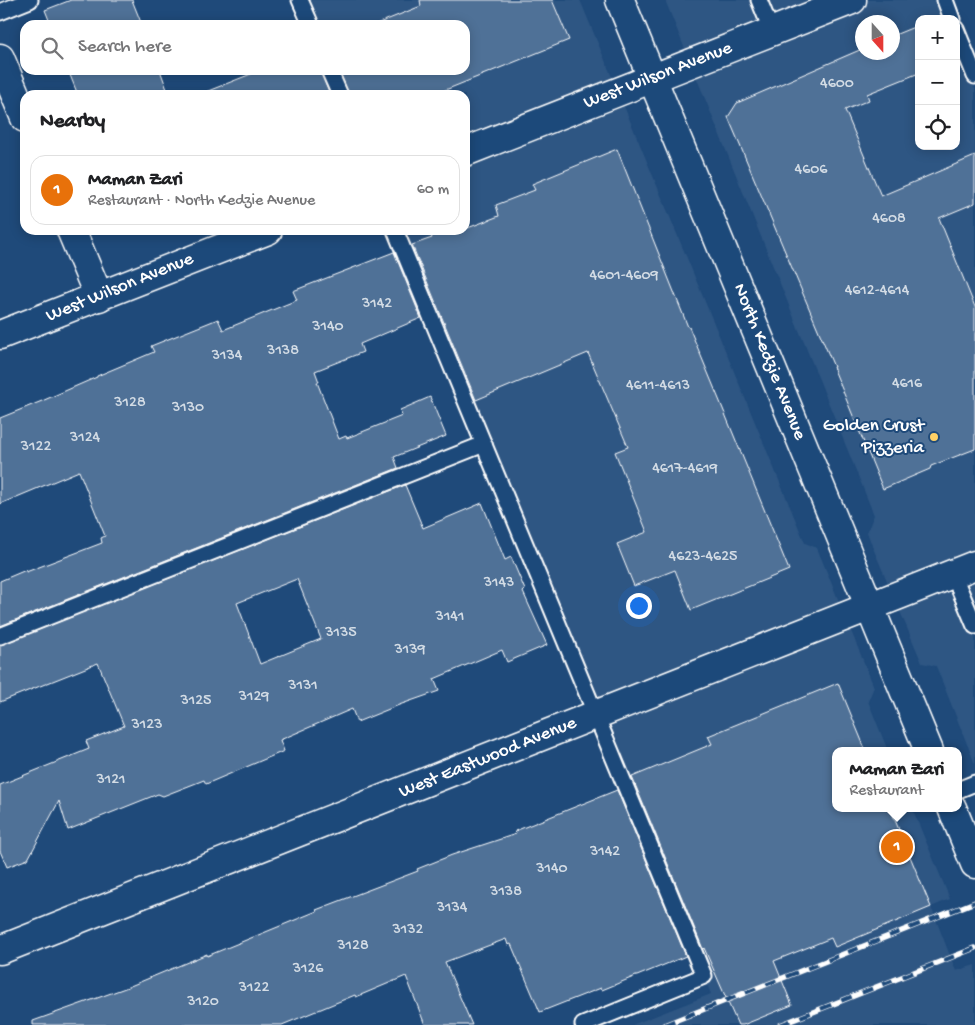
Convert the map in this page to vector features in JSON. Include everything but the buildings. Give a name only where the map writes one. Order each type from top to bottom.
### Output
[{"type":"street","name":"North Kedzie Avenue","points":[[620,0],[926,747]]},
{"type":"street","name":"West Wilson Avenue","points":[[470,150],[852,0]]},
{"type":"street","points":[[0,58],[20,106]]},
{"type":"street","points":[[74,235],[99,297]]},
{"type":"street","name":"West Wilson Avenue","points":[[0,336],[255,235]]},
{"type":"street","name":"West Eastwood Avenue","points":[[0,950],[964,569]]},
{"type":"street","points":[[954,812],[975,864]]},
{"type":"lane","points":[[0,12],[30,0]]},
{"type":"lane","points":[[300,0],[309,20]]},
{"type":"lane","points":[[760,0],[772,32]]},
{"type":"lane","points":[[944,0],[950,15]]},
{"type":"lane","points":[[960,39],[975,76]]},
{"type":"lane","points":[[331,75],[338,90]]},
{"type":"lane","points":[[397,235],[704,976],[583,1025]]},
{"type":"lane","points":[[0,636],[484,444]]},
{"type":"lane","points":[[964,569],[975,626]]},
{"type":"lane","points":[[962,788],[975,783]]},
{"type":"shaded area","points":[[304,0],[580,0],[805,543],[817,548],[874,687],[868,701],[886,747],[832,747],[832,812],[914,812],[950,899],[931,907],[956,971],[975,965],[975,1025],[632,1025],[711,994],[400,235],[470,235],[470,90],[341,90],[335,75],[470,75],[470,20],[312,20]]},
{"type":"shaded area","points":[[665,0],[937,0],[943,15],[915,15],[915,150],[960,150],[960,54],[975,89],[975,764],[936,666],[922,663],[867,532],[874,515]]},
{"type":"railway","points":[[664,1025],[975,902]]},
{"type":"railway","points":[[780,1025],[975,948]]},
{"type":"place","name":"Golden Crust Pizzeria","points":[[934,437]]},
{"type":"place","name":"Maman Zari","points":[[897,847]]}]
